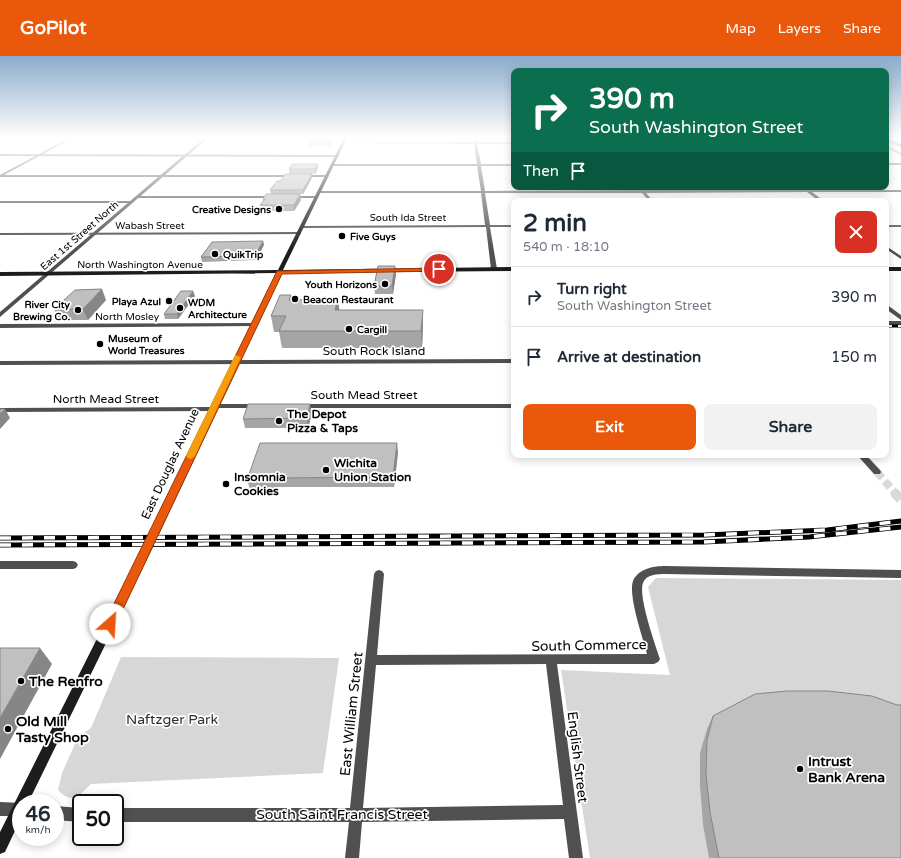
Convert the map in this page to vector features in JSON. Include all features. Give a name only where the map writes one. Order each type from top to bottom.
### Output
[{"type":"main road","name":"East Douglas Avenue","points":[[26,794],[144,556],[235,363],[327,176]]},
{"type":"main road","name":"North Washington Avenue","points":[[0,274],[511,269]]},
{"type":"main road","points":[[889,269],[901,269]]},
{"type":"main road","name":"East Douglas Avenue","points":[[0,847],[12,822]]},
{"type":"street","points":[[481,175],[494,269]]},
{"type":"street","points":[[0,176],[327,176]]},
{"type":"street","name":"East 1st Street North","points":[[0,315],[160,177]]},
{"type":"street","points":[[320,192],[483,192],[588,190]]},
{"type":"street","points":[[642,190],[648,198]]},
{"type":"street","points":[[724,190],[901,191]]},
{"type":"street","points":[[808,191],[818,198]]},
{"type":"street","points":[[136,197],[317,197]]},
{"type":"street","points":[[0,202],[130,202]]},
{"type":"street","name":"South Ida Street","points":[[303,226],[511,226]]},
{"type":"street","points":[[889,226],[901,226]]},
{"type":"street","name":"Wabash Street","points":[[0,234],[299,234]]},
{"type":"street","points":[[889,249],[901,258]]},
{"type":"street","points":[[889,308],[901,318]]},
{"type":"street","points":[[889,323],[901,323]]},
{"type":"street","name":"North Mosley","points":[[0,326],[254,324]]},
{"type":"street","name":"South Rock Island","points":[[0,363],[511,361]]},
{"type":"street","points":[[214,408],[265,406]]},
{"type":"street","name":"South Mead Street","points":[[293,406],[511,406]]},
{"type":"street","name":"North Mead Street","points":[[0,410],[214,408]]},
{"type":"street","points":[[864,458],[876,472]]},
{"type":"street","points":[[0,565],[73,565]]},
{"type":"street","name":"South Commerce","points":[[372,660],[654,659],[637,594],[637,587],[643,576],[655,570],[901,574]]},
{"type":"street","name":"East William Street","points":[[352,858],[379,574]]},
{"type":"street","name":"English Street","points":[[551,659],[576,858]]},
{"type":"street","points":[[0,809],[12,807]]},
{"type":"street","name":"South Saint Francis Street","points":[[124,815],[356,815],[570,812]]},
{"type":"green space","points":[[656,578],[901,580],[901,858],[590,858],[561,670],[670,675],[648,587]]},
{"type":"green space","name":"Naftzger Park","points":[[121,657],[339,658],[323,773],[91,784],[80,794],[72,794],[71,798],[67,797],[58,790],[62,773],[78,737],[91,728]]},
{"type":"building","points":[[284,175],[311,175],[303,190],[270,190],[277,181],[281,181]]},
{"type":"building","points":[[266,194],[300,194],[294,205],[260,205],[265,199],[263,199]]},
{"type":"building","points":[[263,241],[255,256],[201,257],[212,242]]},
{"type":"building","points":[[378,266],[395,266],[392,286],[374,286]]},
{"type":"building","points":[[102,289],[83,309],[54,309],[75,290]]},
{"type":"building","points":[[181,291],[193,291],[177,314],[164,314]]},
{"type":"building","points":[[280,295],[291,295],[289,300],[338,299],[335,310],[423,310],[421,331],[279,331],[286,316],[271,316]]},
{"type":"building","points":[[248,404],[310,404],[307,418],[243,419]]},
{"type":"building","points":[[0,409],[5,409],[0,414]]},
{"type":"building","name":"Wichita Union Station","points":[[260,443],[397,443],[393,477],[274,478],[247,480]]},
{"type":"building","points":[[0,648],[40,648],[0,718]]},
{"type":"building","name":"Intrust Bank Arena","points":[[787,691],[828,691],[872,696],[901,705],[901,858],[719,858],[710,812],[706,774],[707,740],[713,716],[755,694]]},
{"type":"tunnel","points":[[877,472],[895,493]]},
{"type":"tunnel","points":[[894,492],[901,500]]},
{"type":"railway","points":[[889,326],[901,326]]},
{"type":"railway","points":[[0,538],[705,535],[827,530],[901,521]]},
{"type":"railway","points":[[0,545],[703,542],[809,537],[901,527]]},
{"type":"slow traffic","points":[[191,456],[238,357]]},
{"type":"place","name":"Creative Designs","points":[[279,209]]},
{"type":"place","name":"Five Guys","points":[[342,236]]},
{"type":"place","name":"QuikTrip","points":[[215,254]]},
{"type":"place","name":"Youth Horizons","points":[[385,284]]},
{"type":"place","name":"Beacon Restaurant","points":[[295,299]]},
{"type":"place","name":"Playa Azul","points":[[169,301]]},
{"type":"place","name":"WDM Architecture","points":[[180,308]]},
{"type":"place","name":"River City Brewing Co.","points":[[78,310]]},
{"type":"place","name":"Cargill","points":[[349,329]]},
{"type":"place","name":"Museum of World Treasures","points":[[100,344]]},
{"type":"place","name":"The Depot Pizza & Taps","points":[[279,421]]},
{"type":"place","name":"Wichita Union Station","points":[[326,470]]},
{"type":"place","name":"Insomnia Cookies","points":[[226,484]]},
{"type":"place","name":"The Renfro","points":[[21,681]]},
{"type":"place","name":"Old Mill Tasty Shop","points":[[8,729]]},
{"type":"place","name":"Intrust Bank Arena","points":[[800,769]]},
{"type":"route","points":[[110,624],[147,550],[279,272],[439,269]]}]
